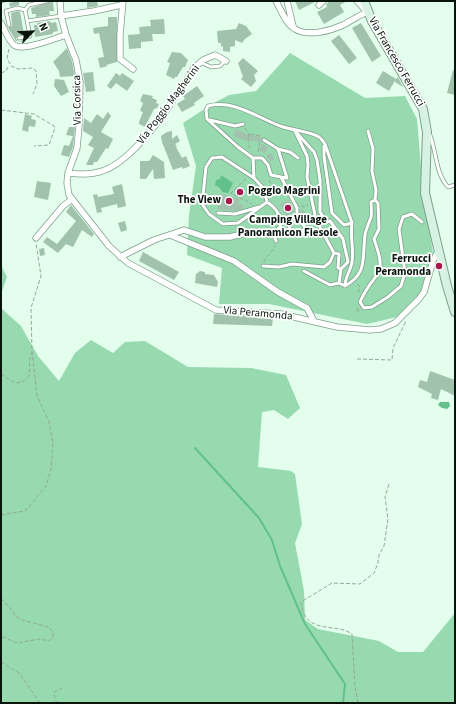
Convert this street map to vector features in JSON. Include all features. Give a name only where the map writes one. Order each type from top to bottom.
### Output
[{"type":"main road","name":"Via Francesco Ferrucci","points":[[364,1],[368,12],[420,101],[425,116],[425,186],[439,250],[455,312]]},
{"type":"street","name":"Via Corsica","points":[[60,1],[61,16],[66,35],[76,60],[80,82],[77,148],[68,173],[67,184],[71,200]]},
{"type":"street","points":[[276,1],[294,29],[303,33],[342,26],[368,12],[357,1]]},
{"type":"street","points":[[287,1],[294,29]]},
{"type":"street","points":[[61,16],[94,12],[122,3],[120,59],[133,70]]},
{"type":"street","points":[[1,23],[14,44],[19,47],[27,47],[66,35]]},
{"type":"street","name":"Via Poggio Magherini","points":[[68,173],[86,174],[100,172],[114,166],[134,151],[200,62],[215,55],[226,61]]},
{"type":"street","points":[[36,238],[63,206],[71,200]]},
{"type":"street","name":"Via Peramonda","points":[[71,200],[109,246],[120,256],[138,269],[216,310],[281,314],[351,329],[370,330],[388,327],[405,315],[424,292],[433,260],[439,250]]},
{"type":"street","points":[[120,256],[170,235],[186,230],[205,237],[230,237],[250,232],[271,233]]},
{"type":"street","points":[[170,235],[234,261],[278,292],[307,308],[314,321]]},
{"type":"lane","points":[[19,38],[30,36],[25,10],[29,4],[47,1]]},
{"type":"lane","points":[[9,25],[6,11],[18,8],[25,10]]},
{"type":"lane","points":[[27,21],[61,16]]},
{"type":"lane","points":[[200,62],[211,66],[220,66],[226,61]]},
{"type":"lane","points":[[278,149],[287,178],[271,175],[268,165],[262,158],[253,158],[208,119],[206,110],[208,106],[216,104],[238,108],[295,131],[319,137],[324,144],[352,223],[350,233],[352,262],[345,278],[344,286]]},
{"type":"lane","points":[[208,119],[235,126],[243,124]]},
{"type":"lane","points":[[426,127],[434,145],[442,182],[448,187],[455,184]]},
{"type":"lane","points":[[295,131],[306,156],[308,165],[307,176],[316,220],[334,253],[339,254],[338,268],[341,269]]},
{"type":"lane","points":[[295,131],[314,152],[317,160],[320,180],[320,212],[327,222],[330,221],[343,238],[348,262],[341,269],[338,283]]},
{"type":"lane","points":[[368,131],[373,149],[372,170],[376,190],[375,200],[378,203],[379,229],[374,239],[382,262],[379,273],[364,292],[360,302],[364,308],[372,307],[388,297],[401,286],[405,273],[399,229],[403,217],[412,214],[422,222]]},
{"type":"lane","points":[[264,140],[278,149],[290,152],[298,158]]},
{"type":"lane","points":[[324,144],[324,156],[332,213],[344,225],[352,223]]},
{"type":"lane","points":[[266,202],[238,223],[223,224],[209,214],[202,204],[206,167],[212,158],[222,157],[252,176],[264,190],[266,202],[276,209],[281,218],[288,223],[291,232],[302,232],[305,228],[297,213],[297,208],[281,177]]},
{"type":"lane","points":[[252,176],[253,158]]},
{"type":"lane","points":[[344,286],[354,281],[361,271],[365,253],[365,234],[371,216],[371,202],[375,200]]},
{"type":"lane","points":[[218,213],[235,214],[259,208]]},
{"type":"lane","points":[[276,241],[271,233],[280,225],[281,218]]},
{"type":"lane","points":[[263,266],[292,264],[324,267],[330,262],[334,253]]},
{"type":"lane","points":[[304,271],[330,285],[338,283],[344,286]]},
{"type":"path","points":[[1,73],[6,71],[9,64],[7,52],[14,44]]},
{"type":"path","points":[[9,64],[14,68],[34,69],[38,78],[33,94]]},
{"type":"path","points":[[1,110],[34,114],[54,126],[55,128],[49,145],[34,146]]},
{"type":"path","points":[[249,155],[249,134],[259,135]]},
{"type":"path","points":[[257,158],[260,142]]},
{"type":"path","points":[[271,175],[269,180],[275,192],[272,199]]},
{"type":"path","points":[[252,176],[231,193],[259,208]]},
{"type":"path","points":[[302,205],[303,208],[312,203]]},
{"type":"path","points":[[1,516],[24,511],[28,508],[46,486],[51,468],[53,444],[49,422],[37,396],[32,351],[31,308],[41,276],[36,238]]},
{"type":"path","points":[[263,266],[265,258],[274,251],[276,241]]},
{"type":"path","points":[[357,359],[392,360],[392,351],[398,335],[406,323],[405,315]]},
{"type":"path","points":[[1,374],[15,383],[26,380],[29,375],[32,351]]},
{"type":"path","points":[[358,703],[355,686],[352,634],[313,622],[302,611],[301,602],[332,583],[360,584],[374,573],[387,535],[388,519],[385,497],[389,484]]},
{"type":"path","points":[[1,598],[19,619],[48,627],[53,632],[53,637],[49,641],[40,638],[17,642],[1,636]]},
{"type":"path","points":[[1,662],[19,673],[40,703]]},
{"type":"path","points":[[58,703],[55,700],[54,692],[62,688]]},
{"type":"shaded area","points":[[290,53],[365,98],[405,96],[417,119],[423,192],[433,253],[421,292],[397,317],[367,324],[269,304],[219,304],[222,268],[187,255],[189,215],[196,166],[183,123],[229,95],[256,91]]},
{"type":"shaded area","points":[[221,175],[233,183],[228,193],[222,192],[220,188],[215,185],[216,180],[220,179]]},
{"type":"shaded area","points":[[1,265],[7,277],[1,294]]},
{"type":"shaded area","points":[[1,308],[21,326],[38,356],[59,381],[75,353],[91,340],[113,353],[125,342],[145,341],[188,367],[251,368],[286,375],[300,408],[288,419],[274,410],[262,412],[258,467],[291,471],[295,474],[302,524],[295,543],[304,591],[305,620],[318,629],[379,641],[398,652],[423,652],[455,613],[455,703],[1,703]]},
{"type":"shaded area","points":[[440,402],[449,402],[450,406],[447,409],[442,408],[438,405]]},
{"type":"building","points":[[19,1],[19,5],[10,7],[9,3]]},
{"type":"building","points":[[87,1],[97,1],[98,6],[87,8]]},
{"type":"building","points":[[295,1],[317,1],[299,10]]},
{"type":"building","points":[[330,1],[347,1],[340,5],[344,12],[324,24],[317,12],[327,7],[326,4]]},
{"type":"building","points":[[53,2],[54,11],[49,11],[50,15],[36,17],[36,14],[32,14],[31,8]]},
{"type":"building","points":[[18,11],[20,12],[24,34],[17,36],[16,39],[18,41],[25,40],[25,42],[16,41],[8,28],[12,26],[11,13]]},
{"type":"building","points":[[108,17],[117,17],[117,62],[100,68],[98,58],[104,57],[99,33],[94,34],[93,28],[108,26]]},
{"type":"building","points":[[164,19],[165,34],[152,34],[153,41],[141,42],[141,48],[129,49],[128,35],[140,34],[139,27],[151,26],[150,20]]},
{"type":"building","points":[[50,21],[51,23],[56,22],[58,31],[53,32],[53,34],[35,37],[34,25],[37,25],[37,23]]},
{"type":"building","points":[[239,23],[246,26],[252,34],[242,43],[235,40],[235,46],[230,47],[230,52],[223,51],[223,46],[221,47],[221,43],[218,43],[217,31],[236,29]]},
{"type":"building","points":[[361,23],[381,56],[372,62],[352,28]]},
{"type":"building","points":[[339,35],[357,58],[349,64],[331,41]]},
{"type":"building","points":[[67,48],[72,61],[75,76],[60,77],[59,71],[53,62]]},
{"type":"building","points":[[172,52],[181,53],[188,60],[185,67],[183,67],[174,79],[166,75],[170,63],[167,62]]},
{"type":"building","points":[[243,58],[258,71],[254,75],[256,81],[251,87],[241,79],[243,77],[238,63]]},
{"type":"building","points":[[453,70],[455,70],[455,95],[447,93]]},
{"type":"building","points":[[383,71],[396,79],[389,91],[376,83]]},
{"type":"building","points":[[93,72],[95,91],[86,92],[83,73]]},
{"type":"building","points":[[116,73],[120,76],[122,73],[134,81],[127,91],[116,83],[111,89],[107,86]]},
{"type":"building","points":[[398,77],[403,87],[395,82]]},
{"type":"building","points":[[55,79],[64,80],[69,92],[61,96],[54,86]]},
{"type":"building","points":[[197,86],[204,96],[194,103],[195,105],[182,112],[177,104],[185,99],[183,96]]},
{"type":"building","points":[[143,94],[153,96],[152,98],[157,100],[156,103],[159,104],[157,108],[154,109],[145,127],[139,124],[143,112],[140,111],[143,103],[140,101]]},
{"type":"building","points":[[108,112],[111,116],[101,132],[113,139],[108,149],[106,148],[97,162],[94,162],[93,165],[86,165],[94,148],[88,145],[93,137],[83,131],[84,118],[91,123],[97,114],[103,119]]},
{"type":"building","points":[[25,114],[32,116],[31,119],[36,120],[35,127],[29,126],[28,132],[22,130]]},
{"type":"building","points":[[69,127],[75,127],[73,147],[69,157],[61,155],[64,145],[69,146],[73,136],[66,135]]},
{"type":"building","points":[[236,129],[249,135],[262,137],[261,142],[246,141],[233,136]]},
{"type":"building","points":[[172,131],[172,139],[177,135],[180,141],[175,144],[177,146],[176,147],[182,158],[186,156],[190,166],[183,169],[182,167],[173,170],[162,142],[161,136]]},
{"type":"building","points":[[262,144],[268,147],[265,153],[259,151]]},
{"type":"building","points":[[272,153],[274,160],[269,161],[266,155]]},
{"type":"building","points":[[153,155],[164,162],[165,178],[154,179],[153,169],[146,179],[140,179],[140,161],[149,161]]},
{"type":"building","points":[[37,181],[51,183],[48,200],[34,197]]},
{"type":"building","points":[[122,184],[126,206],[118,208],[117,204],[101,208],[102,212],[97,213],[93,195],[97,194],[98,197],[114,194],[112,187]]},
{"type":"building","name":"The View","points":[[221,194],[240,199],[238,204],[243,204],[242,209],[235,211],[217,209]]},
{"type":"building","name":"Camping Village Panoramicon Fiesole","points":[[289,200],[294,212],[286,216],[280,204]]},
{"type":"building","points":[[71,205],[94,234],[92,237],[82,230],[73,247],[66,244],[58,253],[43,242],[47,237],[57,244],[76,221],[66,212]]},
{"type":"building","points":[[303,209],[309,219],[305,222],[300,212]]},
{"type":"building","points":[[125,221],[127,230],[121,232],[118,223]]},
{"type":"building","points":[[44,248],[45,255],[40,256],[39,249]]},
{"type":"building","points":[[143,252],[179,272],[174,280],[139,261]]},
{"type":"building","points":[[200,271],[205,272],[205,274],[214,275],[218,282],[217,287],[195,283],[196,274]]},
{"type":"building","points":[[214,314],[273,318],[272,326],[213,324]]},
{"type":"building","points":[[430,371],[455,380],[455,396],[441,389],[438,400],[431,398],[432,394],[418,387],[420,380],[427,382]]},
{"type":"waterway","points":[[195,448],[259,518],[272,540],[280,566],[305,624],[345,684],[343,703]]},
{"type":"place","name":"Poggio Magrini","points":[[240,192]]},
{"type":"place","name":"The View","points":[[229,201]]},
{"type":"place","name":"Camping Village Panoramicon Fiesole","points":[[288,208]]},
{"type":"place","name":"Ferrucci Peramonda","points":[[439,266]]}]
